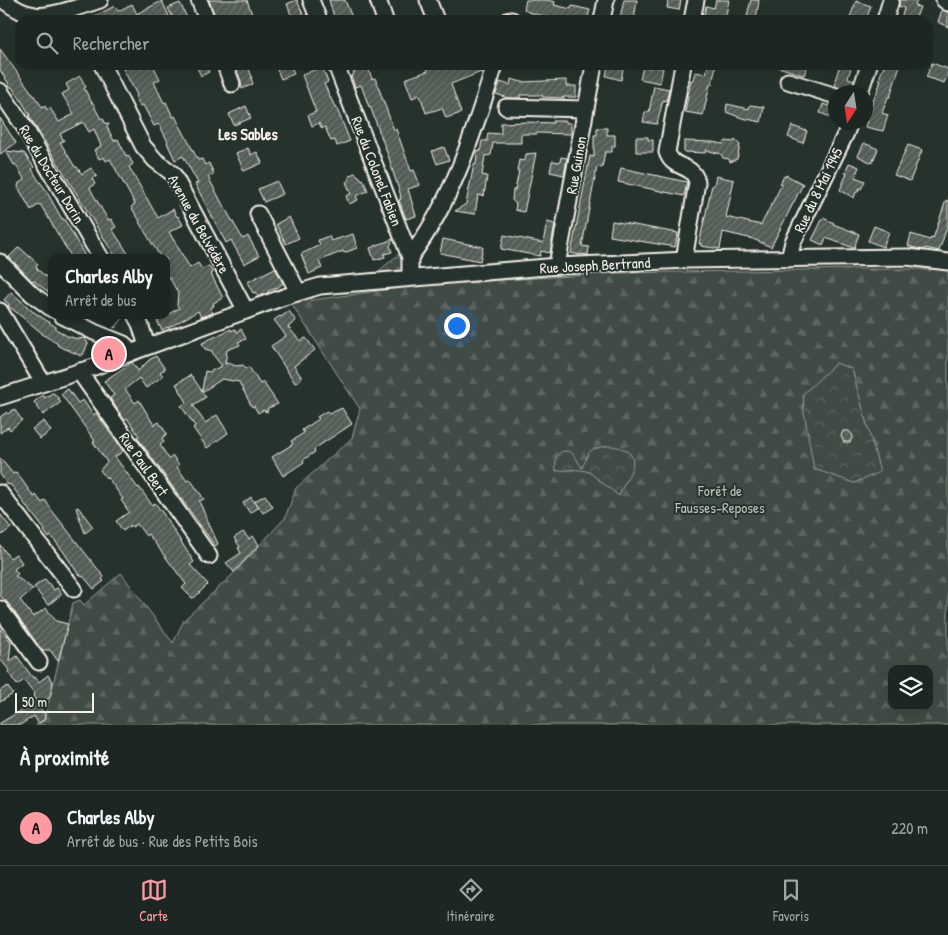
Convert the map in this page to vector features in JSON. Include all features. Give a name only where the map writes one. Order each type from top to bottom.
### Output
[{"type":"street","points":[[3,0],[20,11],[33,15],[44,15],[76,7]]},
{"type":"street","points":[[199,0],[205,15]]},
{"type":"street","points":[[311,0],[317,15]]},
{"type":"street","points":[[378,0],[383,15]]},
{"type":"street","points":[[428,0],[434,15]]},
{"type":"street","points":[[603,15],[606,0]]},
{"type":"street","points":[[693,15],[696,0]]},
{"type":"street","points":[[887,15],[892,0]]},
{"type":"street","points":[[944,0],[948,3]]},
{"type":"street","name":"Avenue du Belvédère","points":[[105,70],[143,146],[155,160],[174,174],[246,311]]},
{"type":"street","points":[[227,70],[232,84]]},
{"type":"street","name":"Rue du Colonel Fabien","points":[[338,70],[410,257],[410,278]]},
{"type":"street","points":[[410,257],[423,241],[437,216],[462,163],[493,70]]},
{"type":"street","name":"Rue Guinon","points":[[558,266],[593,70]]},
{"type":"street","points":[[682,70],[667,152],[669,159],[692,171],[696,175],[698,182],[684,260]]},
{"type":"street","points":[[862,85],[867,70]]},
{"type":"street","points":[[788,81],[828,94]]},
{"type":"street","name":"Rue du Docteur Darin","points":[[0,91],[25,128],[100,254]]},
{"type":"street","points":[[506,108],[586,109]]},
{"type":"street","name":"Rue du 8 Mai 1945","points":[[789,259],[793,242],[847,130]]},
{"type":"street","points":[[258,214],[298,292]]},
{"type":"street","name":"Rue Joseph Bertrand","points":[[0,397],[80,371],[298,292],[320,286],[558,266],[684,260],[906,257],[948,262]]},
{"type":"street","points":[[0,262],[32,294],[48,306]]},
{"type":"street","points":[[0,311],[42,383]]},
{"type":"street","points":[[70,319],[94,332],[124,344],[130,353]]},
{"type":"street","points":[[137,319],[147,346]]},
{"type":"street","name":"Rue Paul Bert","points":[[80,371],[209,556]]},
{"type":"street","points":[[0,493],[74,589]]},
{"type":"street","points":[[0,609],[39,662]]},
{"type":"green space","points":[[399,254],[403,261],[400,269],[375,274]]},
{"type":"green space","name":"Forêt de Fausses-Reposes","points":[[858,269],[943,269],[948,271],[948,725],[36,725],[44,721],[73,603],[80,600],[84,605],[121,573],[173,643],[184,620],[231,576],[285,518],[296,488],[352,438],[360,409],[291,303],[420,285],[619,273]]},
{"type":"green space","points":[[836,363],[852,369],[880,472],[854,483],[814,469],[804,412],[803,394]]},
{"type":"green space","points":[[614,446],[629,452],[633,461],[630,473],[619,496],[589,472],[577,470],[556,471],[556,458],[562,452],[568,451],[572,453],[582,468],[590,451]]},
{"type":"building","points":[[209,0],[247,0],[252,15],[214,15]]},
{"type":"building","points":[[297,0],[303,15],[291,15],[287,4]]},
{"type":"building","points":[[329,0],[345,0],[351,15],[334,15]]},
{"type":"building","points":[[526,0],[547,0],[555,2],[554,5],[571,9],[572,6],[590,10],[588,15],[540,15],[524,9]]},
{"type":"building","points":[[624,0],[637,0],[635,15],[621,15]]},
{"type":"building","points":[[668,0],[681,0],[679,10],[667,8]]},
{"type":"building","points":[[716,0],[729,0],[726,15],[704,15],[706,6],[714,8]]},
{"type":"building","points":[[751,0],[759,0],[757,15],[747,15]]},
{"type":"building","points":[[900,0],[917,0],[915,6],[920,7],[917,15],[902,15],[904,8],[899,6]]},
{"type":"building","points":[[162,1],[169,15],[139,15],[138,13]]},
{"type":"building","points":[[856,1],[871,6],[868,15],[851,15]]},
{"type":"building","points":[[180,3],[186,15],[172,15],[168,8]]},
{"type":"building","points":[[132,4],[138,15],[97,15],[115,6],[118,11]]},
{"type":"building","points":[[942,10],[948,12],[948,27],[938,22]]},
{"type":"building","points":[[0,49],[43,108],[45,106],[47,110],[50,108],[59,122],[74,114],[62,94],[69,90],[66,84],[80,76],[86,87],[84,88],[101,119],[103,118],[105,123],[109,124],[107,127],[114,141],[118,139],[126,156],[128,155],[133,164],[129,167],[158,218],[173,209],[178,216],[183,225],[169,232],[190,268],[198,263],[202,269],[209,266],[213,273],[211,274],[223,298],[213,303],[214,306],[210,308],[213,313],[201,317],[198,311],[162,330],[157,321],[170,319],[170,313],[179,308],[177,305],[178,293],[170,279],[170,254],[159,254],[131,207],[135,204],[110,159],[106,161],[104,157],[99,159],[94,150],[101,146],[94,129],[89,132],[83,122],[60,134],[64,141],[60,142],[75,167],[82,174],[91,168],[97,176],[92,179],[95,184],[90,188],[108,220],[111,219],[116,227],[112,229],[128,254],[114,254],[21,100],[12,87],[9,87],[0,70]]},
{"type":"building","points":[[933,63],[948,69],[944,83],[926,77],[929,70],[933,70]]},
{"type":"building","points":[[124,70],[156,70],[160,79],[154,82],[164,103],[166,102],[173,117],[175,116],[198,160],[202,159],[205,165],[209,163],[214,174],[208,177],[223,205],[243,239],[248,236],[259,256],[244,264],[231,240],[226,243],[195,184],[198,183],[183,156],[175,160],[159,124],[154,126],[143,105],[140,106],[135,96],[137,95]]},
{"type":"building","points":[[198,70],[208,70],[209,72],[201,76]]},
{"type":"building","points":[[237,70],[249,70],[253,84],[242,89]]},
{"type":"building","points":[[277,70],[293,70],[294,74],[281,79]]},
{"type":"building","points":[[314,70],[323,70],[328,82],[324,84],[350,141],[337,146],[335,140],[331,141],[325,127],[322,129],[319,123],[312,126],[308,115],[316,112],[302,75]]},
{"type":"building","points":[[369,70],[372,79],[375,78],[411,171],[414,170],[420,185],[408,189],[416,216],[406,219],[399,200],[401,196],[390,161],[370,106],[361,85],[355,87],[351,76],[356,71]]},
{"type":"building","points":[[480,70],[481,72],[451,84],[461,113],[446,118],[442,108],[426,113],[420,95],[412,98],[405,79],[428,71]]},
{"type":"building","points":[[607,70],[623,70],[621,80],[606,76]]},
{"type":"building","points":[[642,70],[663,70],[660,83],[640,79]]},
{"type":"building","points":[[707,70],[715,70],[703,115],[685,112],[691,80],[693,80],[695,72],[706,74]]},
{"type":"building","points":[[788,70],[806,70],[804,75]]},
{"type":"building","points":[[838,70],[850,70],[848,78],[854,80],[852,85],[835,85]]},
{"type":"building","points":[[882,70],[898,70],[890,97],[888,97],[882,113],[888,115],[883,131],[873,129],[873,101],[881,80],[879,79]]},
{"type":"building","points":[[511,79],[522,82],[566,80],[566,86],[576,86],[576,97],[520,95],[520,98],[508,98],[496,94],[500,82],[510,85]]},
{"type":"building","points":[[654,86],[669,89],[666,101],[663,100],[657,124],[643,122],[645,112],[649,112]]},
{"type":"building","points":[[727,104],[749,109],[750,105],[764,107],[761,122],[726,112]]},
{"type":"building","points":[[823,104],[828,106],[828,116],[820,113]]},
{"type":"building","points":[[246,106],[251,118],[234,125],[229,114]]},
{"type":"building","points":[[0,118],[16,143],[0,154]]},
{"type":"building","points":[[553,121],[571,123],[571,134],[521,134],[521,143],[493,143],[491,155],[485,156],[482,175],[487,176],[484,196],[478,195],[475,214],[455,211],[466,204],[474,164],[476,165],[477,151],[480,152],[482,141],[487,141],[488,133],[501,134],[501,123],[553,123]]},
{"type":"building","points":[[792,126],[807,131],[803,143],[788,137]]},
{"type":"building","points":[[597,128],[607,128],[607,135],[615,135],[615,146],[612,146],[612,152],[605,152],[602,168],[597,167],[582,246],[589,247],[588,255],[580,255],[571,253],[590,156],[594,157],[594,135],[597,135]]},
{"type":"building","points":[[636,137],[648,137],[648,140],[653,140],[653,152],[636,152]]},
{"type":"building","points":[[735,140],[740,145],[737,159],[730,162],[729,159],[723,158],[721,154],[706,150],[705,153],[684,152],[684,141],[723,144],[726,141],[733,142]]},
{"type":"building","points":[[864,143],[878,149],[872,163],[858,156]]},
{"type":"building","points":[[908,145],[922,150],[910,181],[894,175]]},
{"type":"building","points":[[444,147],[449,160],[437,164],[432,151]]},
{"type":"building","points":[[248,148],[251,155],[257,152],[262,163],[244,171],[236,153]]},
{"type":"building","points":[[6,151],[24,153],[34,167],[32,169],[37,178],[62,219],[64,219],[84,254],[70,254],[40,204],[31,210],[18,187],[19,183],[25,180]]},
{"type":"building","points":[[536,153],[524,212],[515,210],[516,204],[512,200],[519,171],[517,171],[519,160],[525,161],[526,154]]},
{"type":"building","points":[[561,157],[567,158],[564,175],[550,172],[552,161],[560,162]]},
{"type":"building","points":[[849,163],[859,167],[855,177],[865,181],[861,189],[859,188],[858,192],[856,192],[854,198],[840,190]]},
{"type":"building","points":[[621,168],[687,182],[684,196],[618,182]]},
{"type":"building","points":[[355,173],[363,179],[368,191],[356,196],[358,200],[349,204],[346,196],[351,194],[346,182],[350,175]]},
{"type":"building","points":[[786,175],[803,184],[771,247],[753,239],[723,232],[720,249],[699,244],[712,185],[714,185],[716,176],[734,180],[726,217],[761,225]]},
{"type":"building","points":[[277,181],[283,194],[264,202],[258,189]]},
{"type":"building","points":[[946,200],[948,201],[948,224],[939,251],[908,246],[911,234],[930,240],[931,238],[933,239]]},
{"type":"building","points":[[289,217],[299,238],[286,244],[276,224]]},
{"type":"building","points":[[823,218],[859,234],[854,248],[826,238],[823,245],[812,240]]},
{"type":"building","points":[[612,221],[678,233],[675,247],[610,236]]},
{"type":"building","points":[[547,222],[555,224],[550,253],[541,251],[540,256],[501,249],[504,235],[543,243]]},
{"type":"building","points":[[874,226],[889,232],[883,247],[868,241]]},
{"type":"building","points":[[353,234],[357,248],[344,253],[343,251],[319,261],[322,268],[309,274],[301,254],[320,245],[318,240],[329,236],[331,241]]},
{"type":"building","points":[[393,239],[390,246],[392,252],[384,254],[385,257],[374,260],[370,248]]},
{"type":"building","points":[[443,239],[483,247],[480,261],[440,253]]},
{"type":"building","points":[[19,247],[38,264],[37,269],[48,279],[48,292],[32,281],[9,257]]},
{"type":"building","points":[[275,268],[283,283],[258,297],[255,292],[253,293],[247,282]]},
{"type":"building","points":[[11,292],[28,308],[67,336],[78,339],[84,338],[88,343],[83,355],[81,356],[57,345],[8,306],[9,304],[4,300]]},
{"type":"building","points":[[289,311],[296,321],[288,327],[300,341],[306,338],[315,350],[294,366],[302,378],[295,383],[271,346],[286,336],[274,320]]},
{"type":"building","points":[[107,319],[122,319],[115,328],[106,321]]},
{"type":"building","points":[[231,329],[232,331],[235,329],[237,332],[241,329],[246,339],[238,342],[240,345],[227,350],[225,364],[249,367],[260,384],[263,382],[278,404],[268,408],[267,412],[263,410],[258,413],[254,406],[252,407],[239,382],[222,379],[202,392],[206,397],[193,405],[205,423],[217,415],[228,433],[207,448],[181,406],[187,402],[176,384],[191,375],[202,391],[205,371],[209,372],[222,366],[212,351],[205,349],[202,343]]},
{"type":"building","points":[[156,356],[165,369],[160,372],[163,376],[146,388],[139,378],[125,389],[135,403],[139,400],[154,425],[159,422],[167,434],[162,438],[164,442],[160,445],[169,459],[173,456],[179,465],[177,467],[187,481],[190,479],[204,499],[199,501],[218,544],[215,546],[137,437],[139,436],[127,418],[124,420],[110,398],[114,395],[104,381],[132,362],[138,371]]},
{"type":"building","points":[[68,389],[78,403],[83,400],[93,415],[96,413],[123,451],[115,457],[152,505],[155,503],[162,512],[194,562],[190,565],[208,584],[195,597],[192,598],[182,588],[186,584],[148,534],[146,536],[137,524],[132,527],[131,525],[123,531],[116,521],[129,512],[121,500],[123,499],[100,470],[107,462],[93,442],[95,441],[61,394]]},
{"type":"building","points":[[52,393],[61,402],[43,415],[34,402],[43,395],[45,398]]},
{"type":"building","points":[[342,408],[352,424],[314,449],[315,452],[303,460],[304,462],[283,476],[272,457],[293,444],[291,441],[304,433],[302,430],[319,419],[317,417],[327,411],[329,414]]},
{"type":"building","points":[[14,409],[22,420],[10,430],[8,427],[0,433],[0,417]]},
{"type":"building","points":[[44,421],[51,431],[40,439],[32,429]]},
{"type":"building","points":[[843,431],[849,431],[853,436],[850,442],[844,442],[841,436]]},
{"type":"building","points":[[0,458],[13,474],[16,472],[34,497],[36,495],[42,503],[45,500],[104,577],[102,579],[104,581],[94,589],[83,576],[79,575],[63,551],[51,536],[49,538],[11,485],[7,484],[0,474]]},
{"type":"building","points":[[265,495],[273,507],[263,513],[255,501]]},
{"type":"building","points":[[251,497],[258,508],[250,513],[243,503]]},
{"type":"building","points":[[78,507],[93,527],[85,533],[76,508]]},
{"type":"building","points":[[0,514],[11,528],[0,536]]},
{"type":"building","points":[[243,532],[249,539],[253,536],[259,545],[234,572],[226,563],[241,553],[238,548],[240,547],[234,538]]},
{"type":"building","points":[[0,545],[10,558],[16,554],[22,563],[14,569],[18,574],[15,576],[33,589],[20,600],[33,617],[46,608],[56,621],[68,624],[58,661],[50,650],[43,650],[38,645],[8,603],[0,596]]},
{"type":"building","points":[[45,579],[54,590],[57,588],[62,594],[48,605],[34,587]]},
{"type":"building","points":[[0,628],[11,642],[9,662],[17,656],[33,678],[35,677],[39,682],[48,675],[53,683],[50,697],[39,705],[33,696],[35,694],[24,680],[17,685],[8,672],[9,670],[0,659]]},
{"type":"building","points":[[7,686],[13,694],[0,702],[0,691]]},
{"type":"building","points":[[36,702],[45,715],[44,720],[38,723],[34,716],[20,725],[0,725],[0,723]]},
{"type":"place","name":"Charles Alby","points":[[109,354]]},
{"type":"district","name":"Les Sables","points":[[248,134]]}]
